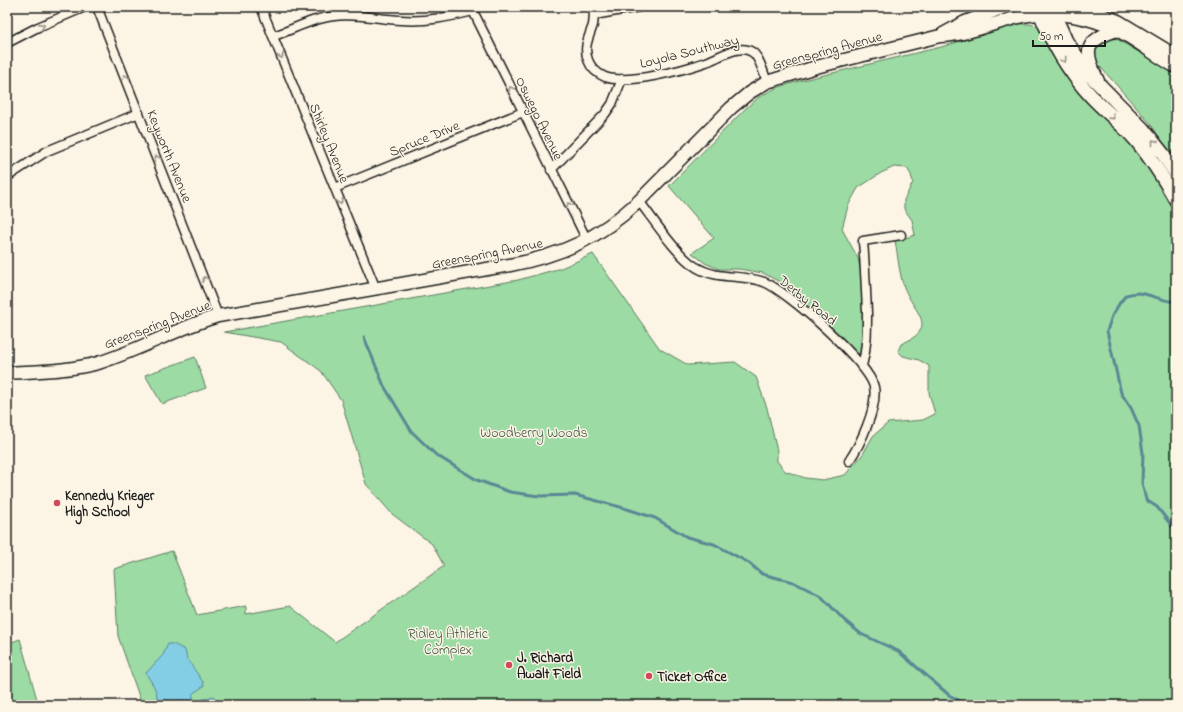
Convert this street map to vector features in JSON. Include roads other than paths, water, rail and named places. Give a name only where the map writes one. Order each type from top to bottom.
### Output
[{"type":"main road","name":"Greenspring Avenue","points":[[940,36],[958,26],[1005,7]]},
{"type":"main road","points":[[1076,7],[1118,21],[1176,56]]},
{"type":"main road","name":"Greenspring Avenue","points":[[7,373],[48,371],[89,365],[120,356],[185,327],[218,316],[532,261],[567,250],[587,240],[623,216],[731,108],[767,82],[790,74],[940,36],[953,35],[1046,10],[1099,23],[1117,30],[1176,67]]},
{"type":"main road","points":[[1046,10],[1088,74],[1143,129],[1163,154],[1176,174]]},
{"type":"main road","points":[[1046,10],[1046,30],[1072,73],[1090,95],[1134,138],[1152,162],[1176,200]]},
{"type":"main road","points":[[1100,86],[1090,62],[1088,52],[1094,40],[1104,34],[1117,30]]},
{"type":"street","points":[[7,44],[38,27],[85,7]]},
{"type":"street","name":"Keyworth Avenue","points":[[97,7],[218,316]]},
{"type":"street","name":"Shirley Avenue","points":[[261,7],[376,289]]},
{"type":"street","points":[[594,11],[639,7]]},
{"type":"street","points":[[273,36],[319,19],[335,16],[360,15],[414,21],[446,17],[472,9]]},
{"type":"street","name":"Oswego Avenue","points":[[472,9],[587,240]]},
{"type":"street","name":"Loyola Southway","points":[[594,11],[593,25],[586,44],[586,53],[590,65],[599,74],[605,77],[622,79],[658,74],[686,68],[707,62],[730,52],[746,49],[756,56],[767,82]]},
{"type":"street","points":[[551,170],[605,114],[622,79]]},
{"type":"street","name":"Spruce Drive","points":[[335,188],[523,112]]},
{"type":"street","points":[[7,177],[47,151],[139,113]]},
{"type":"street","name":"Derby Road","points":[[639,201],[678,251],[696,267],[707,273],[758,280],[776,287],[799,305],[862,366],[874,388],[874,397],[863,433],[849,461]]},
{"type":"street","points":[[862,366],[866,349],[867,333],[863,241],[901,235]]},
{"type":"water","points":[[168,644],[173,644],[185,650],[187,659],[203,682],[204,686],[192,694],[195,702],[213,696],[221,705],[184,705],[180,700],[165,705],[156,705],[156,692],[146,673],[163,655]]},
{"type":"waterway","points":[[1176,302],[1139,293],[1126,295],[1112,316],[1107,331],[1121,393],[1131,408],[1139,426],[1143,453],[1142,483],[1146,500],[1157,507],[1176,533]]},
{"type":"waterway","points":[[364,337],[384,386],[412,432],[436,455],[477,480],[510,492],[539,496],[575,495],[624,508],[655,518],[687,537],[714,544],[749,563],[762,574],[793,582],[821,596],[844,620],[861,634],[898,651],[949,695],[968,705]]},
{"type":"place","name":"Kennedy Krieger High School","points":[[57,503]]},
{"type":"place","name":"J. Richard Awalt Field","points":[[509,665]]},
{"type":"place","name":"Ticket Office","points":[[649,676]]},
{"type":"park label","name":"Woodberry Woods","points":[[534,432]]},
{"type":"park label","name":"Ridley Athletic Complex","points":[[448,642]]}]
